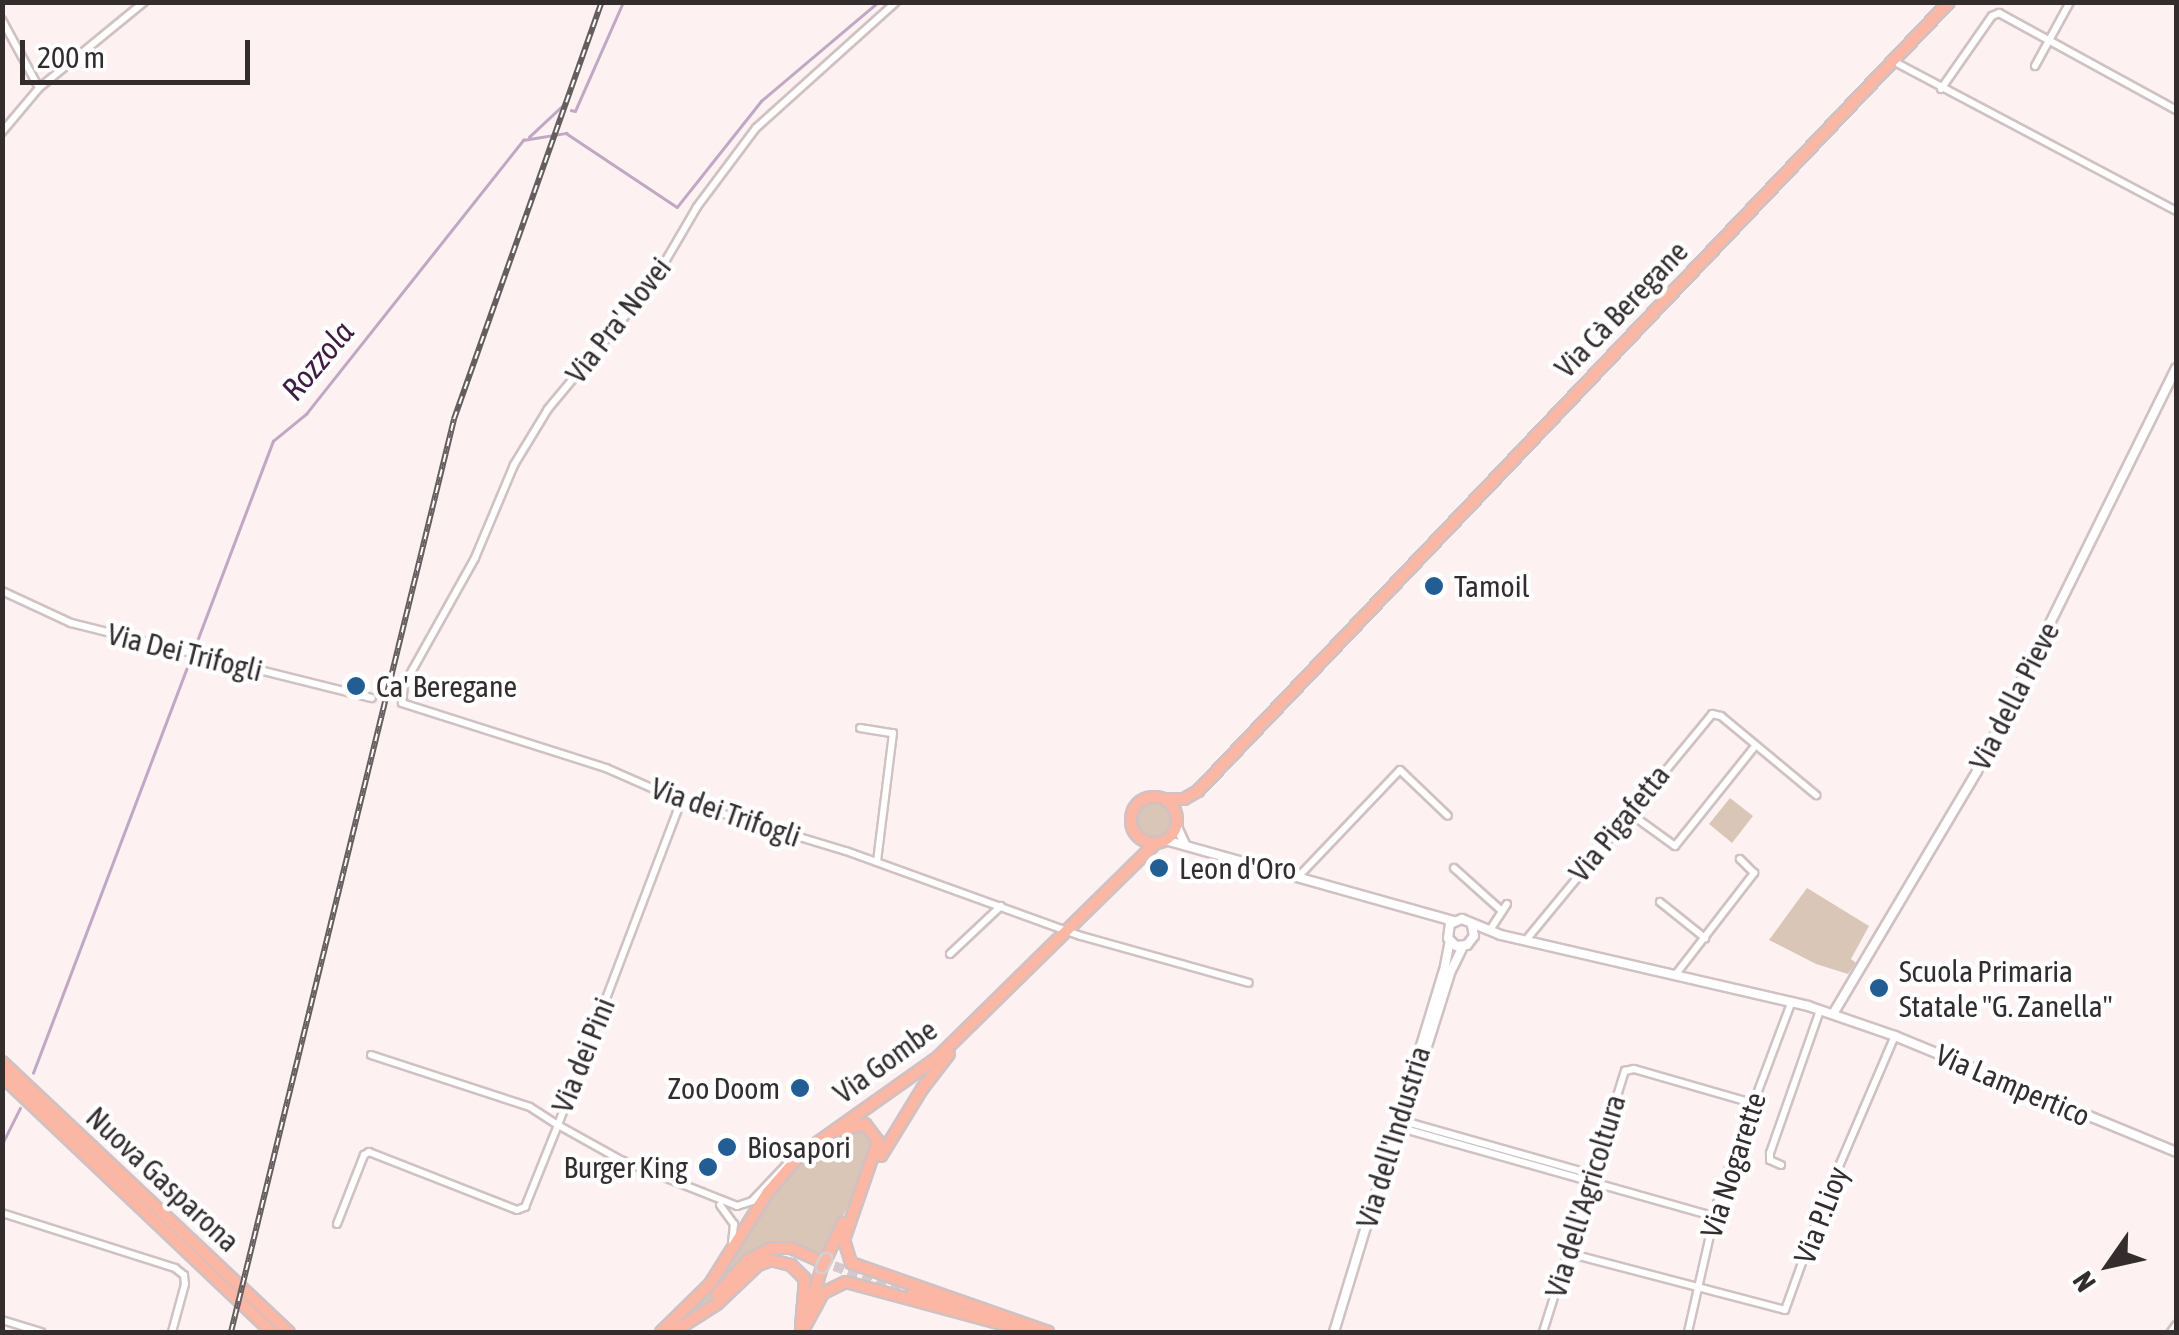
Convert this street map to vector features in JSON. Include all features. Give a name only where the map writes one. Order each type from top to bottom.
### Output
[{"type":"main road","name":"Via Cà Beregane","points":[[1198,791],[1949,2]]},
{"type":"main road","points":[[1125,869],[1135,847],[1131,824],[1140,801],[1153,796],[1184,799],[1198,791]]},
{"type":"main road","points":[[1131,824],[1143,840],[1161,842],[1198,791]]},
{"type":"main road","points":[[1166,799],[1177,824]]},
{"type":"main road","name":"Via Gombe","points":[[661,1332],[722,1268],[768,1192],[800,1155],[905,1083],[970,1029],[1125,869],[1161,842]]},
{"type":"main road","points":[[801,1332],[823,1262],[862,1190],[922,1088],[970,1029]]},
{"type":"main road","name":"Nuova Gasparona","points":[[2,1062],[289,1332]]},
{"type":"main road","name":"Nuova Gasparona","points":[[2,1076],[272,1332]]},
{"type":"main road","points":[[800,1155],[842,1128],[870,1126],[878,1148],[844,1240],[846,1256],[854,1266],[1045,1332]]},
{"type":"main road","points":[[699,1316],[738,1268],[761,1252],[791,1248],[823,1262]]},
{"type":"main road","points":[[674,1332],[699,1316],[758,1264],[780,1261],[799,1270],[807,1287],[801,1332]]},
{"type":"main road","points":[[801,1332],[823,1293],[846,1282],[1034,1332]]},
{"type":"main road","points":[[912,1294],[1045,1332]]},
{"type":"street","points":[[2,132],[39,88],[144,2]]},
{"type":"street","name":"Via Pra' Novei","points":[[404,685],[475,558],[514,465],[552,404],[652,284],[696,207],[756,128],[896,2]]},
{"type":"street","points":[[2035,66],[2070,2]]},
{"type":"street","points":[[1941,89],[1992,16],[1999,13],[2176,110]]},
{"type":"street","points":[[2,20],[39,88]]},
{"type":"street","points":[[1893,61],[2176,211]]},
{"type":"street","name":"Via della Pieve","points":[[1833,1014],[1977,771],[2176,368]]},
{"type":"street","name":"Via Dei Trifogli","points":[[2,592],[71,624],[372,698]]},
{"type":"street","name":"Via dei Trifogli","points":[[404,685],[400,696],[409,707],[606,768],[681,801],[877,862],[1068,928],[1081,936],[1249,982]]},
{"type":"street","name":"Via Pigafetta","points":[[1526,940],[1704,719],[1717,714],[1755,746]]},
{"type":"street","points":[[860,728],[893,733],[877,862]]},
{"type":"street","points":[[1628,812],[1675,846],[1755,746],[1816,795]]},
{"type":"street","points":[[1299,876],[1400,770],[1448,816]]},
{"type":"street","name":"Via dei Pini","points":[[370,1055],[530,1107],[558,1126],[681,801]]},
{"type":"street","points":[[1177,824],[1185,844]]},
{"type":"street","name":"Via Lampertico","points":[[1161,842],[1185,844],[1454,921],[1465,920],[1472,926],[1501,934],[1792,1001],[1895,1036],[2176,1152]]},
{"type":"street","points":[[1676,974],[1754,872],[1740,859]]},
{"type":"street","points":[[1454,868],[1504,908],[1490,930]]},
{"type":"street","points":[[1660,902],[1705,938]]},
{"type":"street","points":[[950,954],[1001,906]]},
{"type":"street","name":"Via Lampertico","points":[[1426,911],[1448,936],[1468,943],[1501,934]]},
{"type":"street","points":[[1448,936],[1454,921]]},
{"type":"street","points":[[1468,943],[1472,926]]},
{"type":"street","name":"Via dell'Industria","points":[[1336,1332],[1444,971],[1448,936]]},
{"type":"street","name":"Via dell'Industria","points":[[1400,1124],[1450,973],[1468,943]]},
{"type":"street","name":"Via Nogarette","points":[[1688,1332],[1713,1216],[1792,1001]]},
{"type":"street","points":[[1781,1165],[1770,1160],[1770,1153],[1820,1010]]},
{"type":"street","name":"Via P.Lioy","points":[[1696,1288],[1785,1310],[1895,1036]]},
{"type":"street","name":"Via dell'Agricoltura","points":[[1543,1332],[1625,1071],[1634,1069],[1752,1103]]},
{"type":"street","points":[[1400,1124],[1713,1216]]},
{"type":"street","points":[[337,1224],[364,1155],[369,1152],[517,1210],[525,1207],[558,1126],[620,1160],[715,1201],[745,1206],[776,1172],[800,1155]]},
{"type":"street","points":[[715,1201],[731,1217],[735,1232],[722,1268]]},
{"type":"street","points":[[2,1213],[175,1268],[184,1275],[185,1284],[172,1332]]},
{"type":"street","points":[[1568,1253],[1696,1288]]},
{"type":"street","points":[[2,1320],[41,1332]]},
{"type":"street","points":[[2172,1332],[2176,1325]]},
{"type":"shaded area","points":[[1730,798],[1753,816],[1732,843],[1709,824]]},
{"type":"shaded area","points":[[1154,803],[1166,808],[1171,820],[1166,832],[1154,837],[1142,832],[1137,820],[1142,808]]},
{"type":"shaded area","points":[[1807,888],[1869,926],[1851,959],[1856,963],[1848,974],[1816,964],[1769,940]]},
{"type":"shaded area","points":[[859,1127],[874,1138],[855,1194],[821,1257],[800,1246],[778,1243],[755,1250],[723,1281],[703,1310],[675,1328],[711,1292],[768,1197],[807,1154],[846,1129]]},
{"type":"waterway","points":[[571,110],[575,111],[623,2]]},
{"type":"waterway","name":"Rozzola","points":[[33,1073],[273,441],[306,414],[523,140],[566,133],[677,207],[761,101],[878,2]]},
{"type":"waterway","points":[[529,137],[561,107]]},
{"type":"waterway","name":"Rozzola","points":[[2,1144],[20,1108]]},
{"type":"tunnel","points":[[820,1261],[912,1294]]},
{"type":"railway","points":[[231,1332],[454,419],[602,2]]},
{"type":"place","name":"Tamoil","points":[[1434,586]]},
{"type":"place","name":"Ca' Beregane","points":[[356,686]]},
{"type":"place","name":"Leon d'Oro","points":[[1159,868]]},
{"type":"place","name":"Scuola Primaria Statale \"G. Zanella\"","points":[[1879,988]]},
{"type":"place","name":"Zoo Doom","points":[[800,1088]]},
{"type":"place","name":"Biosapori","points":[[727,1147]]},
{"type":"place","name":"Burger King","points":[[708,1167]]}]
